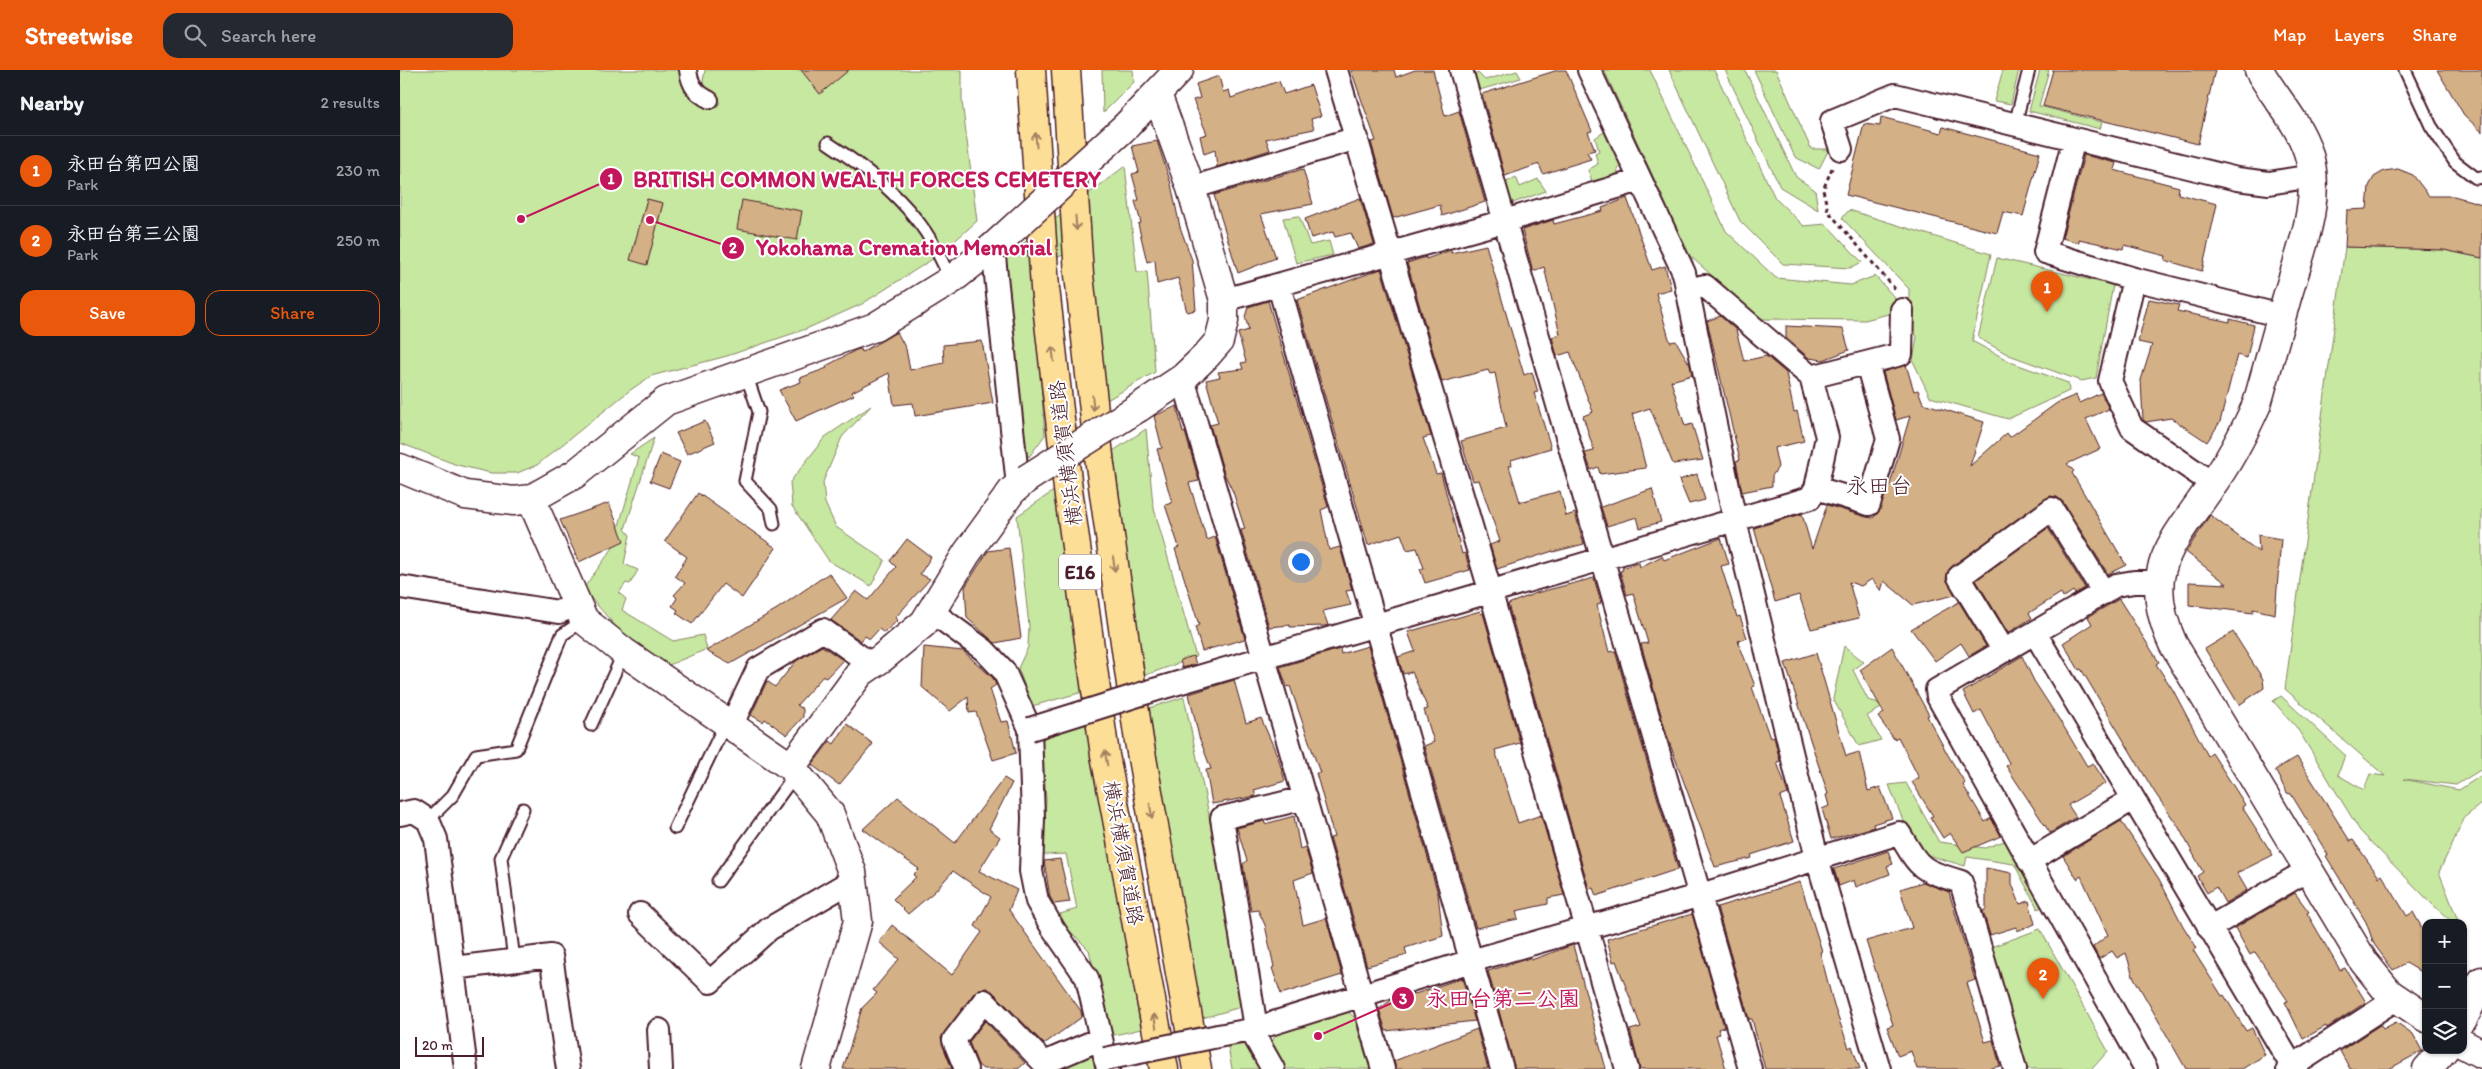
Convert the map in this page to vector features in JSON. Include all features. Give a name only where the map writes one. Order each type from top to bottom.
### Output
[{"type":"highway","name":"横浜横須賀道路","points":[[1031,70],[1045,288],[1068,489],[1106,755],[1164,1069]]},
{"type":"highway","name":"横浜横須賀道路","points":[[1066,70],[1079,275],[1100,466],[1139,741],[1197,1069]]},
{"type":"street","points":[[688,70],[690,82],[698,94],[710,100]]},
{"type":"street","points":[[400,468],[465,495],[514,501],[531,499],[574,474],[666,401],[875,327],[951,280],[993,247],[1126,126],[1180,70]]},
{"type":"street","points":[[1336,70],[1490,590],[1627,1069]]},
{"type":"street","points":[[1461,70],[1750,1069]]},
{"type":"street","points":[[1588,70],[1684,273],[1735,521],[1817,858],[1879,1069]]},
{"type":"street","points":[[2258,70],[2291,117],[2308,152],[2312,176],[2309,216],[2256,404],[2246,428],[2214,484],[2182,526],[2173,542],[2162,570],[2160,608],[2165,627],[2173,644],[2371,973],[2396,999],[2422,1015]]},
{"type":"street","points":[[794,770],[846,690],[860,673],[924,623],[967,553],[1022,482],[1183,378],[1206,356],[1219,340],[1224,321],[1224,300],[1191,188],[1157,94]]},
{"type":"street","points":[[1842,149],[1832,121],[1895,94],[2237,179],[2269,183],[2312,176]]},
{"type":"street","points":[[1191,188],[1357,138]]},
{"type":"street","points":[[2074,139],[2045,252],[2134,279],[2282,316]]},
{"type":"street","points":[[1224,300],[1505,221],[1640,180]]},
{"type":"street","points":[[993,247],[1022,482]]},
{"type":"street","points":[[2134,279],[2110,381],[2132,428],[2214,484]]},
{"type":"street","points":[[1279,286],[1374,626],[1502,1069]]},
{"type":"street","points":[[1030,729],[1490,590],[1810,498],[1816,488],[1827,438],[1811,377],[1705,286],[1687,290]]},
{"type":"street","points":[[1811,377],[1901,354],[1900,301]]},
{"type":"street","points":[[1816,488],[1869,504],[1888,439],[1868,362]]},
{"type":"street","points":[[1183,378],[1362,994],[1382,1069]]},
{"type":"street","points":[[531,499],[581,612],[624,652],[794,770],[830,814],[853,880],[858,921],[816,1069]]},
{"type":"street","points":[[2004,650],[1959,577],[2052,509],[2104,593]]},
{"type":"street","points":[[2146,1069],[1938,697],[1938,690],[2116,585],[2134,582],[2160,582]]},
{"type":"street","points":[[400,588],[559,612],[581,612]]},
{"type":"street","points":[[931,611],[984,650],[1004,671],[1030,729],[1033,818],[1030,871],[1037,901],[1052,927],[1087,978],[1104,1056]]},
{"type":"street","points":[[729,724],[758,669],[823,630],[872,665]]},
{"type":"street","points":[[2035,633],[2290,1068],[2396,999]]},
{"type":"street","points":[[1273,1069],[1254,1029],[1222,818],[1305,798]]},
{"type":"street","points":[[2030,861],[2133,799]]},
{"type":"street","points":[[400,814],[414,811],[428,820],[436,839],[466,1069]]},
{"type":"street","points":[[966,1069],[954,1040],[984,1001],[1041,1066],[1218,1036],[1254,1029],[1362,994],[1586,926],[1701,895],[1899,833],[1916,861],[1924,870],[1961,882],[2015,1069]]},
{"type":"street","points":[[2209,928],[2308,870]]},
{"type":"street","points":[[640,914],[710,982],[769,930],[853,880]]},
{"type":"street","points":[[453,968],[551,956],[568,1069]]},
{"type":"street","points":[[2467,1011],[2482,981]]},
{"type":"street","points":[[659,1030],[660,1069]]},
{"type":"street","points":[[2467,1046],[2482,1054]]},
{"type":"street","points":[[2427,1069],[2440,1054]]},
{"type":"lane","points":[[2015,124],[2029,70]]},
{"type":"lane","points":[[2405,70],[2431,126],[2455,162],[2480,179]]},
{"type":"lane","points":[[828,143],[858,163],[890,191],[917,220],[951,280]]},
{"type":"lane","points":[[746,374],[758,412],[745,481],[771,509],[774,524]]},
{"type":"lane","points":[[428,820],[452,796],[476,755],[516,749],[562,635],[581,612]]},
{"type":"lane","points":[[591,726],[624,652]]},
{"type":"lane","points":[[675,828],[729,724]]},
{"type":"lane","points":[[718,881],[794,770]]},
{"type":"lane","points":[[514,960],[502,858],[523,809]]},
{"type":"path","points":[[1829,174],[1824,190],[1828,211],[1900,301]]},
{"type":"green space","points":[[400,70],[682,70],[702,87],[705,70],[962,70],[962,101],[977,221],[939,255],[862,304],[806,329],[727,356],[651,376],[629,391],[537,465],[517,473],[491,473],[457,465],[400,443]],"holes":[[[647,199],[663,203],[655,233],[639,228]]]},
{"type":"green space","points":[[1102,70],[1133,70],[1134,82],[1103,113]]},
{"type":"green space","points":[[1604,70],[1650,70],[1726,231],[1776,278],[1851,285],[1875,276],[1895,298],[1896,312],[1865,320],[1760,319],[1689,255]]},
{"type":"green space","points":[[1669,70],[1714,70],[1775,198],[1804,226],[1826,224],[1862,262],[1850,268],[1783,264],[1740,221]]},
{"type":"green space","points":[[1725,70],[1745,70],[1796,177],[1815,190],[1818,210],[1780,187]]},
{"type":"green space","points":[[1754,70],[1776,70],[1811,149],[1829,149],[1819,169],[1795,157]]},
{"type":"green space","points":[[2003,70],[2019,70],[2011,104],[1994,101]]},
{"type":"green space","points":[[2040,70],[2049,70],[2039,106],[2102,122],[2100,129],[2029,111]]},
{"type":"green space","points":[[1517,71],[1521,78],[1476,91],[1470,78],[1478,73],[1485,80]]},
{"type":"green space","points":[[1604,132],[1620,165],[1616,176],[1592,181],[1588,170],[1598,164],[1595,153],[1599,151],[1595,138]]},
{"type":"green space","points":[[1125,166],[1137,272],[1147,271],[1155,372],[1107,400],[1085,245],[1032,269],[1045,435],[1029,457],[1022,447],[1000,261]]},
{"type":"green space","points":[[1516,177],[1520,187],[1538,179],[1546,191],[1513,203],[1503,184]]},
{"type":"green space","points":[[1849,210],[1991,254],[1972,341],[2013,363],[2068,383],[2069,391],[2008,419],[1930,397],[1913,361],[1917,336],[1909,329],[1909,289],[1842,218]]},
{"type":"green space","points":[[1299,216],[1310,245],[1329,241],[1333,255],[1296,263],[1283,218]]},
{"type":"green space","points":[[2345,247],[2444,250],[2482,258],[2482,769],[2456,785],[2403,779],[2459,790],[2482,775],[2482,803],[2465,817],[2439,872],[2457,919],[2449,919],[2360,831],[2297,728],[2273,701],[2281,696],[2345,755],[2338,775],[2364,790],[2370,774],[2385,776],[2285,689]]},
{"type":"green space","points":[[1997,258],[2113,285],[2096,378],[2081,381],[2009,355],[1978,338]]},
{"type":"green space","points":[[871,406],[842,437],[823,482],[825,503],[836,527],[885,560],[871,586],[829,561],[792,506],[790,482],[825,437]]},
{"type":"green space","points":[[1146,429],[1153,505],[1196,657],[1143,676],[1113,451]]},
{"type":"green space","points":[[654,438],[625,529],[630,535],[624,564],[638,570],[630,584],[626,583],[619,593],[626,599],[622,610],[673,641],[703,635],[707,649],[669,665],[626,638],[583,589],[612,549],[639,458],[630,454]]},
{"type":"green space","points":[[1055,490],[1090,690],[1032,706],[1018,668],[1028,647],[1029,626],[1017,516]]},
{"type":"green space","points":[[1844,646],[1864,662],[1853,670],[1868,700],[1876,702],[1883,707],[1867,716],[1881,740],[1859,746],[1833,699]]},
{"type":"green space","points":[[1184,697],[1208,810],[1241,1007],[1199,1019],[1149,708]]},
{"type":"green space","points":[[1089,722],[1141,1029],[1110,1036],[1089,950],[1067,928],[1060,914],[1077,909],[1066,854],[1042,855],[1046,800],[1042,739]]},
{"type":"green space","points":[[1906,783],[1939,842],[1985,848],[2010,839],[2047,904],[2038,909],[2014,864],[1967,857],[1965,866],[1924,854],[1904,823],[1889,785]]},
{"type":"green space","points":[[2040,929],[2108,1051],[2092,1069],[2028,1069],[1991,947]]},
{"type":"green space","points":[[1346,1010],[1354,1017],[1370,1069],[1286,1069],[1271,1044],[1279,1028]]},
{"type":"green space","points":[[1246,1044],[1259,1069],[1232,1069],[1228,1047]]},
{"type":"green space","points":[[1096,1048],[1100,1069],[1046,1069]]},
{"type":"building","points":[[801,70],[849,70],[820,94]]},
{"type":"building","points":[[1351,70],[1394,70],[1396,77],[1415,70],[1433,70],[1445,116],[1459,111],[1485,202],[1442,216],[1440,205],[1393,218],[1371,142],[1376,141]]},
{"type":"building","points":[[1558,70],[1566,70],[1592,131],[1588,132],[1595,150],[1587,152],[1591,159],[1543,174],[1539,164],[1505,176],[1482,94]]},
{"type":"building","points":[[2053,70],[2215,70],[2198,144],[2043,106]]},
{"type":"building","points":[[2437,70],[2482,70],[2482,132],[2464,115]]},
{"type":"building","points":[[1219,76],[1223,92],[1229,90],[1231,98],[1279,81],[1284,94],[1311,85],[1321,116],[1311,119],[1314,129],[1266,139],[1270,150],[1217,167],[1215,150],[1204,154],[1200,136],[1207,134],[1193,100],[1200,98],[1196,84]]},
{"type":"building","points":[[1881,117],[1941,133],[1943,127],[2040,153],[2023,216],[2003,212],[1997,233],[1846,195],[1864,124],[1880,126]]},
{"type":"building","points":[[1157,141],[1171,184],[1180,227],[1192,260],[1196,310],[1187,312],[1178,278],[1157,284],[1155,260],[1147,262],[1138,224],[1141,223],[1135,201],[1139,200],[1132,174],[1139,172],[1132,146]]},
{"type":"building","points":[[2084,155],[2116,163],[2114,170],[2179,187],[2178,194],[2217,204],[2202,271],[2165,260],[2166,256],[2124,245],[2123,249],[2079,239],[2079,243],[2062,238]]},
{"type":"building","points":[[1303,169],[1313,204],[1261,214],[1276,258],[1238,273],[1214,195]]},
{"type":"building","points":[[2398,169],[2413,175],[2429,196],[2454,196],[2482,204],[2482,258],[2444,250],[2345,247],[2347,210],[2367,209],[2369,186],[2374,177],[2384,171]]},
{"type":"building","points":[[1360,198],[1374,244],[1358,249],[1351,233],[1335,237],[1333,232],[1311,238],[1305,219]]},
{"type":"building","points":[[1627,198],[1652,270],[1665,266],[1671,289],[1656,293],[1670,342],[1676,341],[1690,365],[1692,375],[1671,381],[1685,426],[1692,424],[1703,460],[1673,464],[1650,408],[1632,414],[1646,468],[1600,474],[1598,467],[1591,470],[1585,453],[1594,451],[1583,416],[1593,412],[1570,352],[1557,356],[1552,337],[1560,334],[1544,267],[1533,271],[1522,230],[1553,220],[1554,224],[1603,211],[1602,208]]},
{"type":"building","points":[[647,199],[663,203],[647,265],[630,260]]},
{"type":"building","points":[[742,200],[802,211],[797,240],[737,229]]},
{"type":"building","points":[[1486,245],[1524,375],[1532,372],[1538,392],[1534,393],[1551,448],[1511,460],[1512,465],[1509,466],[1520,502],[1560,491],[1566,516],[1575,513],[1584,544],[1553,551],[1497,569],[1490,545],[1500,541],[1479,480],[1473,481],[1461,441],[1506,428],[1495,373],[1490,374],[1488,370],[1442,382],[1407,263],[1426,257],[1426,259],[1451,250],[1451,253]]},
{"type":"building","points":[[1381,269],[1431,436],[1423,438],[1436,474],[1441,473],[1462,554],[1465,553],[1470,570],[1425,583],[1420,569],[1424,568],[1417,548],[1407,550],[1401,534],[1368,545],[1297,300]]},
{"type":"building","points":[[2149,299],[2179,305],[2177,311],[2230,322],[2230,319],[2254,325],[2247,358],[2237,355],[2220,422],[2207,442],[2171,418],[2146,422],[2143,420],[2141,380],[2152,345],[2138,342]]},
{"type":"building","points":[[1268,301],[1328,507],[1321,510],[1329,550],[1340,547],[1352,590],[1346,591],[1351,605],[1323,611],[1328,625],[1325,626],[1290,627],[1290,625],[1269,627],[1241,530],[1245,529],[1233,492],[1224,473],[1210,425],[1218,423],[1206,380],[1220,377],[1218,372],[1243,369],[1241,363],[1246,362],[1238,333],[1249,330],[1245,317],[1248,307]]},
{"type":"building","points":[[1720,316],[1736,330],[1744,361],[1766,356],[1786,373],[1794,412],[1797,411],[1804,441],[1774,448],[1778,467],[1772,476],[1772,486],[1742,492],[1736,461],[1740,460],[1707,321]]},
{"type":"building","points":[[1786,326],[1843,329],[1849,350],[1823,360],[1809,358],[1786,338]]},
{"type":"building","points":[[897,332],[906,349],[910,370],[944,363],[943,345],[982,341],[993,403],[915,416],[913,403],[894,405],[889,373],[852,392],[854,395],[796,421],[779,390],[801,382],[800,378],[827,368],[826,366],[856,350],[861,349],[862,352]]},
{"type":"building","points":[[1906,365],[1914,391],[1918,390],[1923,403],[1984,422],[1970,466],[2007,433],[2010,437],[2057,403],[2076,395],[2079,403],[2101,393],[2109,409],[2086,419],[2100,449],[2067,464],[2074,471],[2072,473],[2126,565],[2108,574],[2063,502],[2057,497],[2050,496],[1951,567],[1946,578],[1955,595],[1913,605],[1884,581],[1881,591],[1872,579],[1861,586],[1849,582],[1859,618],[1811,629],[1799,595],[1775,602],[1754,528],[1802,514],[1812,549],[1827,505],[1866,517],[1873,518],[1878,513],[1891,481],[1910,416],[1896,420],[1883,372]]},
{"type":"building","points":[[1177,406],[1183,433],[1185,432],[1199,481],[1189,483],[1207,540],[1215,537],[1245,639],[1202,651],[1195,627],[1199,625],[1175,549],[1179,547],[1165,505],[1172,503],[1157,449],[1162,448],[1154,416]]},
{"type":"building","points":[[705,421],[715,442],[687,454],[676,433]]},
{"type":"building","points":[[661,454],[680,462],[669,488],[650,481]]},
{"type":"building","points":[[1697,474],[1705,500],[1689,504],[1679,480]]},
{"type":"building","points":[[1652,489],[1661,522],[1640,528],[1637,517],[1607,526],[1601,507]]},
{"type":"building","points":[[698,493],[776,548],[742,598],[723,584],[692,624],[676,613],[678,610],[672,606],[677,598],[674,595],[685,583],[675,576],[687,557],[665,541]]},
{"type":"building","points":[[609,503],[624,541],[579,562],[560,520]]},
{"type":"building","points":[[2210,515],[2259,552],[2258,535],[2281,539],[2275,614],[2253,609],[2253,613],[2189,605],[2189,582],[2227,584],[2186,552]]},
{"type":"building","points":[[2048,528],[2085,588],[2075,594],[2073,591],[2063,598],[2061,593],[2029,613],[2032,618],[2008,633],[1976,580]]},
{"type":"building","points":[[1721,538],[1729,564],[1721,566],[1737,617],[1740,616],[1747,638],[1738,641],[1755,686],[1752,687],[1770,738],[1774,737],[1780,761],[1777,762],[1788,794],[1780,797],[1794,841],[1751,855],[1752,858],[1715,867],[1667,736],[1641,644],[1648,643],[1633,593],[1627,595],[1620,571],[1623,570],[1622,568],[1639,563],[1640,567],[1662,556],[1664,560]]},
{"type":"building","points":[[907,539],[931,557],[920,574],[930,579],[895,618],[898,620],[884,633],[879,629],[870,639],[865,636],[861,641],[831,620],[856,591],[868,600],[896,567],[890,561]]},
{"type":"building","points":[[1009,548],[1021,638],[995,643],[967,618],[965,587],[988,551]]},
{"type":"building","points":[[829,573],[847,598],[730,664],[706,651],[777,609]]},
{"type":"building","points":[[1594,578],[1601,603],[1597,605],[1609,652],[1615,651],[1678,869],[1596,896],[1593,888],[1589,889],[1508,604],[1536,593]]},
{"type":"building","points":[[2119,599],[2159,662],[2156,664],[2173,690],[2208,756],[2212,753],[2245,805],[2242,807],[2273,855],[2237,873],[2247,890],[2225,903],[2216,887],[2207,893],[2197,876],[2203,872],[2178,826],[2155,793],[2081,669],[2079,670],[2063,643],[2092,624],[2088,617]]},
{"type":"building","points":[[1959,602],[1986,646],[1969,656],[1961,643],[1935,661],[1911,629]]},
{"type":"building","points":[[1480,611],[1481,614],[1483,613],[1520,743],[1495,750],[1518,823],[1541,815],[1564,895],[1548,898],[1548,904],[1516,911],[1518,919],[1476,928],[1424,746],[1434,742],[1424,710],[1428,709],[1412,672],[1403,674],[1398,657],[1415,651],[1408,632]]},
{"type":"building","points":[[2233,632],[2263,679],[2264,688],[2239,705],[2205,649]]},
{"type":"building","points":[[822,646],[843,660],[826,678],[823,676],[797,705],[803,709],[803,717],[787,735],[765,719],[763,722],[751,715],[767,681],[775,687],[796,661]]},
{"type":"building","points":[[1368,646],[1438,894],[1443,936],[1405,948],[1407,955],[1367,966],[1330,838],[1334,837],[1316,773],[1320,773],[1290,686],[1287,687],[1280,667],[1340,649],[1341,654]]},
{"type":"building","points":[[924,647],[963,651],[993,678],[996,685],[990,689],[1001,722],[1008,721],[1016,753],[993,760],[976,712],[969,713],[968,697],[950,711],[922,687]]},
{"type":"building","points":[[1892,647],[1929,715],[1927,716],[1965,783],[1963,785],[1985,822],[1991,818],[2001,836],[1963,852],[1950,833],[1943,838],[1930,817],[1933,816],[1912,782],[1919,778],[1898,737],[1894,739],[1878,717],[1884,713],[1860,670]]},
{"type":"building","points":[[1816,653],[1846,756],[1859,752],[1868,791],[1880,787],[1892,818],[1873,824],[1874,827],[1831,839],[1822,809],[1829,806],[1826,795],[1828,794],[1785,663]]},
{"type":"building","points":[[1193,656],[1196,664],[1182,668],[1180,660]]},
{"type":"building","points":[[2022,656],[2034,681],[2087,766],[2093,763],[2106,783],[2068,805],[2076,817],[2050,833],[2006,766],[2009,763],[1981,710],[1974,714],[1963,692]]},
{"type":"building","points":[[1234,680],[1246,723],[1261,718],[1278,757],[1285,781],[1254,790],[1256,796],[1212,804],[1206,770],[1211,769],[1199,737],[1189,694]]},
{"type":"building","points":[[847,724],[873,744],[839,785],[812,765],[830,741],[834,744]]},
{"type":"building","points":[[2297,757],[2350,841],[2353,840],[2379,877],[2382,875],[2407,916],[2413,912],[2422,928],[2422,973],[2406,963],[2393,970],[2374,944],[2366,922],[2326,856],[2328,855],[2291,794],[2287,793],[2275,770]]},
{"type":"building","points":[[1004,778],[1012,783],[989,829],[1000,837],[979,871],[1017,890],[1009,910],[1081,1011],[1082,1017],[1044,1044],[993,992],[987,988],[980,989],[974,993],[941,1038],[952,1069],[843,1069],[862,1008],[877,993],[873,990],[899,959],[879,942],[892,925],[952,975],[982,932],[975,926],[991,897],[953,871],[935,891],[908,914],[893,899],[916,877],[913,875],[919,869],[863,829],[898,797],[955,843]]},
{"type":"building","points":[[1294,816],[1300,849],[1305,847],[1313,873],[1294,880],[1303,925],[1326,918],[1342,975],[1281,994],[1272,968],[1274,967],[1265,925],[1258,910],[1251,911],[1243,864],[1247,861],[1237,828],[1264,821],[1265,824]]},
{"type":"building","points":[[2121,821],[2159,879],[2183,926],[2197,948],[2193,950],[2222,996],[2224,995],[2246,1031],[2252,1028],[2265,1055],[2242,1069],[2186,1069],[2133,976],[2126,953],[2117,958],[2112,951],[2099,959],[2093,947],[2108,935],[2081,876],[2077,879],[2063,856]]},
{"type":"building","points":[[1888,851],[1893,864],[1887,866],[1890,874],[1856,887],[1854,880],[1839,886],[1834,869]]},
{"type":"building","points":[[1060,859],[1070,902],[1054,904],[1050,897],[1044,861]]},
{"type":"building","points":[[1986,868],[2012,873],[2012,884],[2020,904],[2029,901],[2035,924],[2017,931],[2016,927],[1990,935],[1983,911],[1986,909]]},
{"type":"building","points":[[1800,882],[1822,951],[1820,952],[1834,1006],[1849,1048],[1852,1046],[1860,1069],[1765,1069],[1752,1019],[1749,1019],[1717,907]]},
{"type":"building","points":[[1923,882],[1949,892],[1975,980],[1967,983],[1985,1042],[1993,1040],[2000,1066],[1988,1069],[1917,1069],[1911,1051],[1898,1056],[1887,1027],[1893,1025],[1866,941],[1912,928],[1900,889]]},
{"type":"building","points":[[2295,893],[2309,912],[2307,913],[2340,970],[2345,968],[2366,1002],[2327,1028],[2326,1026],[2303,1039],[2285,1002],[2288,1001],[2255,952],[2250,955],[2235,928]]},
{"type":"building","points":[[1692,914],[1724,1027],[1718,1029],[1720,1034],[1716,1035],[1726,1069],[1640,1069],[1630,1030],[1641,1027],[1616,961],[1613,962],[1607,939]]},
{"type":"building","points":[[1573,945],[1606,1069],[1515,1069],[1488,971],[1530,958],[1531,960]]},
{"type":"building","points":[[1462,978],[1475,1021],[1386,1031],[1379,1009],[1391,1000]]},
{"type":"building","points":[[985,1021],[1025,1063],[1018,1069],[983,1069],[978,1065],[969,1042]]},
{"type":"building","points":[[2396,1022],[2413,1034],[2422,1051],[2389,1069],[2350,1069],[2340,1051],[2380,1025],[2383,1029]]},
{"type":"building","points":[[1477,1029],[1488,1069],[1396,1069],[1394,1061]]},
{"type":"place","name":"BRITISH COMMON WEALTH FORCES CEMETERY","points":[[521,219]]},
{"type":"place","name":"Yokohama Cremation Memorial","points":[[650,220]]},
{"type":"place","name":"永田台第四公園","points":[[2047,312]]},
{"type":"place","name":"永田台第三公園","points":[[2043,999]]},
{"type":"place","name":"永田台第二公園","points":[[1318,1036]]},
{"type":"district","name":"永田台","points":[[1879,485]]}]
